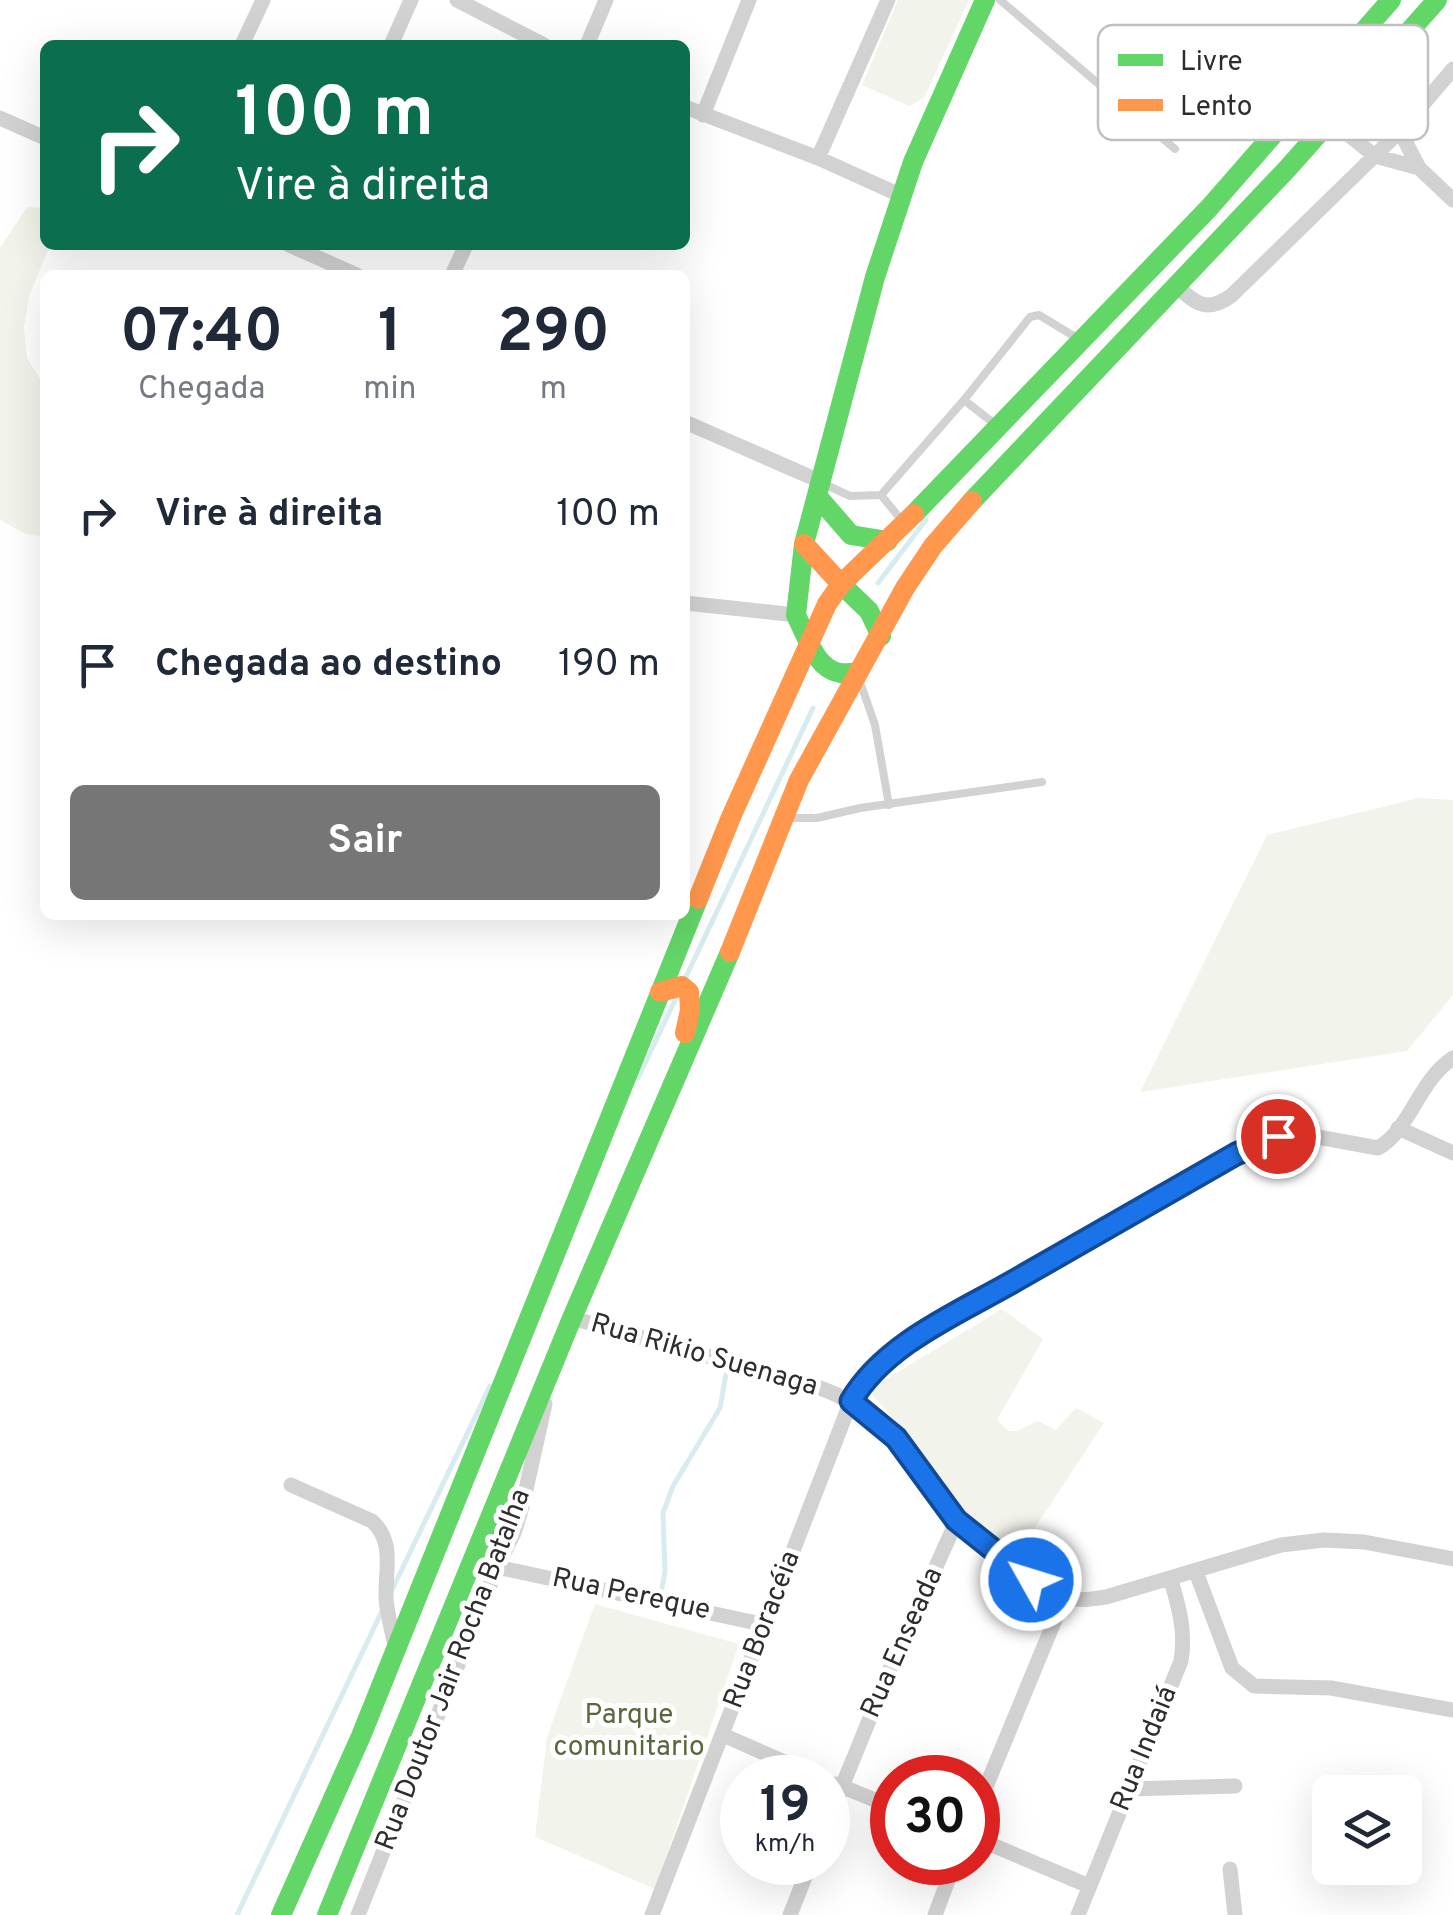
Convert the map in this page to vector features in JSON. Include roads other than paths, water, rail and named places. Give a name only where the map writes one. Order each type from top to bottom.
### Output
[{"type":"main road","points":[[857,672],[848,675],[827,670],[816,659],[796,615],[804,544],[900,196],[985,0]]},
{"type":"main road","points":[[1371,25],[1391,0]]},
{"type":"main road","points":[[1415,25],[1437,0]]},
{"type":"main road","points":[[281,1915],[360,1736],[660,992],[827,604],[841,584],[888,541],[1273,140]]},
{"type":"main road","points":[[327,1915],[782,818],[857,672],[932,546],[1038,428],[1314,140]]},
{"type":"main road","points":[[820,489],[830,515],[852,535],[888,541]]},
{"type":"main road","points":[[804,544],[869,610],[881,636]]},
{"type":"main road","points":[[660,992],[682,986],[690,998],[675,1080]]},
{"type":"street","points":[[244,40],[263,0]]},
{"type":"street","points":[[393,40],[411,0]]},
{"type":"street","points":[[457,0],[534,40]]},
{"type":"street","points":[[589,40],[606,0]]},
{"type":"street","points":[[703,115],[749,0]]},
{"type":"street","points":[[818,158],[888,0]]},
{"type":"street","points":[[1428,98],[1453,69]]},
{"type":"street","points":[[690,109],[818,158],[900,196]]},
{"type":"street","points":[[0,118],[40,136]]},
{"type":"street","points":[[1355,140],[1375,156],[1419,168]]},
{"type":"street","points":[[1176,286],[1198,305],[1210,308],[1219,304],[1390,140]]},
{"type":"street","points":[[1405,140],[1419,168],[1453,200]]},
{"type":"street","points":[[303,250],[346,270]]},
{"type":"street","points":[[690,424],[820,489]]},
{"type":"street","points":[[690,604],[796,615]]},
{"type":"street","points":[[1453,1058],[1435,1070],[1398,1128],[1453,1153]]},
{"type":"street","name":"Rua Boracéia","points":[[652,1915],[851,1401],[863,1380],[934,1328],[1236,1154],[1278,1136],[1296,1133],[1378,1148],[1398,1128]]},
{"type":"street","name":"Rua Rikio Suenaga","points":[[572,1318],[851,1401],[896,1438],[956,1520],[1031,1580],[1064,1598]]},
{"type":"street","name":"Rua Doutor Jair Rocha Batalha","points":[[358,1915],[522,1507],[554,1363]]},
{"type":"street","points":[[291,1485],[372,1521],[380,1529],[388,1553],[386,1597],[396,1646]]},
{"type":"street","name":"Rua Enseada","points":[[843,1755],[956,1520]]},
{"type":"street","points":[[999,1755],[1064,1598],[1106,1597],[1281,1545],[1324,1540],[1364,1542],[1453,1558]]},
{"type":"street","name":"Rua Pereque","points":[[497,1567],[766,1626]]},
{"type":"street","points":[[1196,1572],[1232,1668],[1243,1681],[1274,1689],[1331,1688],[1453,1710]]},
{"type":"street","name":"Rua Indaiá","points":[[1078,1915],[1181,1661],[1185,1640],[1170,1580]]},
{"type":"street","points":[[723,1735],[770,1755]]},
{"type":"street","points":[[1130,1790],[1235,1786]]},
{"type":"street","points":[[1000,1848],[1089,1886]]},
{"type":"street","points":[[1230,1869],[1236,1915]]},
{"type":"street","points":[[790,1915],[802,1885]]},
{"type":"street","points":[[935,1915],[946,1885]]},
{"type":"lane","points":[[1000,0],[1098,83]]},
{"type":"lane","points":[[1165,140],[1176,149]]},
{"type":"lane","points":[[820,489],[850,496],[882,495],[1030,317],[1039,315],[1080,340]]},
{"type":"lane","points":[[964,400],[997,426]]},
{"type":"lane","points":[[882,495],[905,523]]},
{"type":"lane","points":[[857,672],[875,725],[889,805]]},
{"type":"lane","points":[[782,818],[817,818],[1042,782]]},
{"type":"waterway","points":[[878,583],[926,520]]},
{"type":"waterway","points":[[685,979],[813,708]]},
{"type":"waterway","points":[[638,1078],[676,998]]},
{"type":"waterway","points":[[661,1592],[665,1572],[663,1513],[673,1486],[720,1408],[726,1374]]},
{"type":"waterway","points":[[391,1592],[490,1386]]},
{"type":"waterway","points":[[237,1915],[382,1611]]},
{"type":"park label","name":"Parque comunitario","points":[[629,1732]]}]
